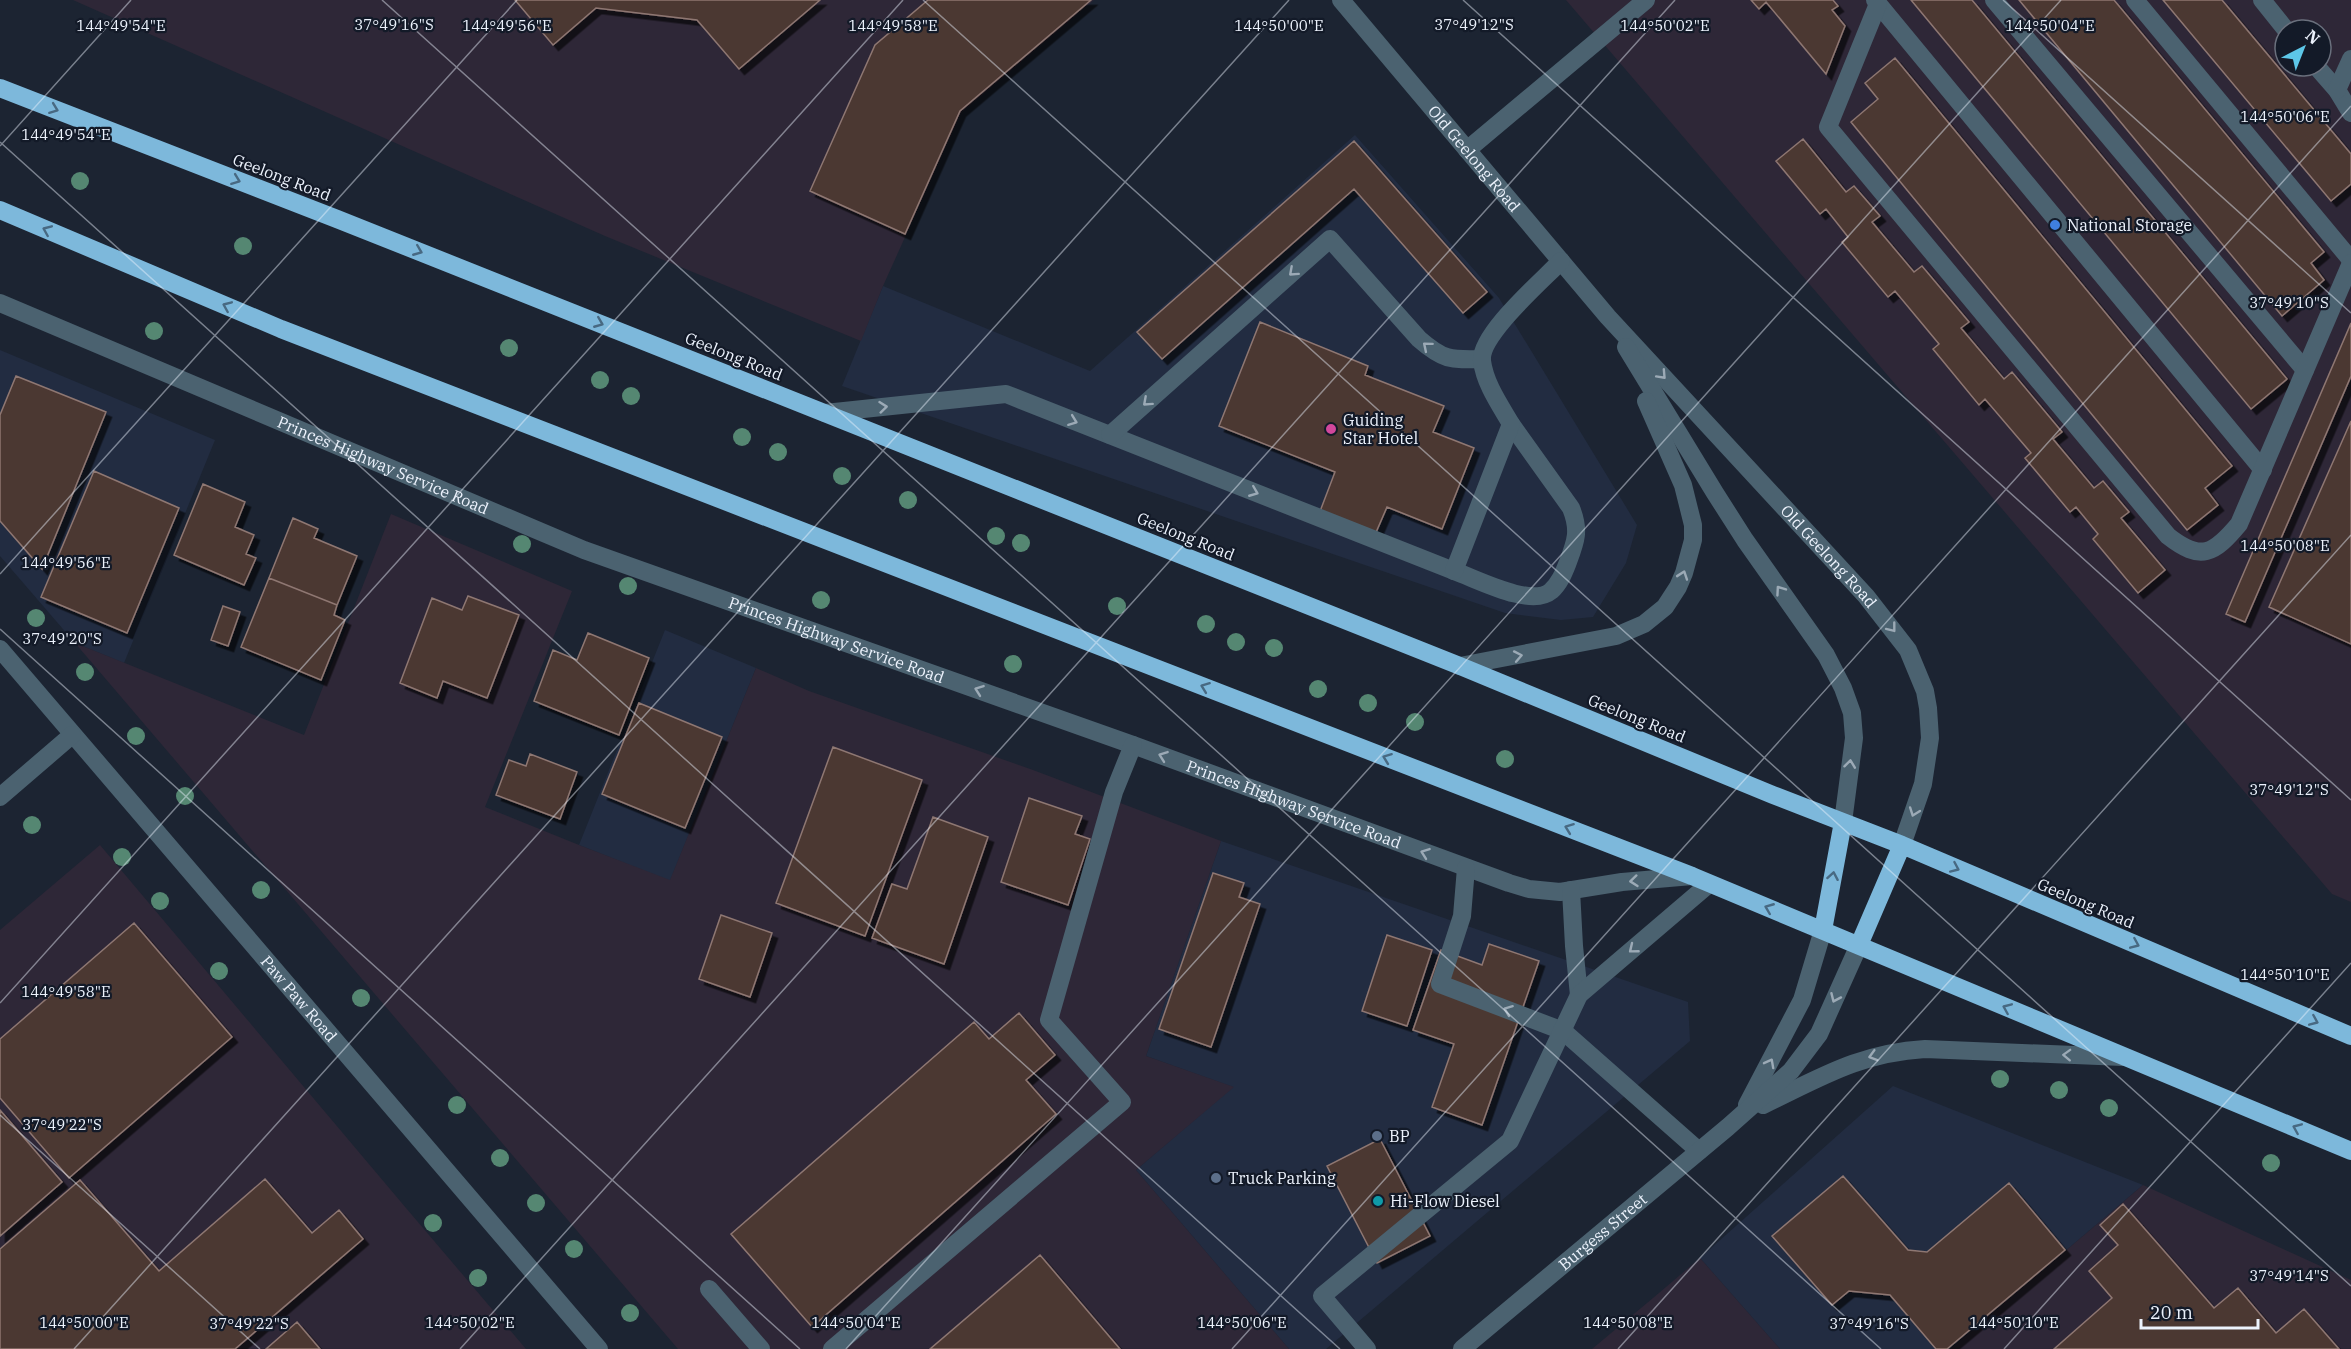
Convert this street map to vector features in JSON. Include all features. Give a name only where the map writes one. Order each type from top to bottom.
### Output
[{"type":"highway","name":"Geelong Road","points":[[0,88],[337,219],[1902,844],[2351,1036]]},
{"type":"highway","points":[[0,210],[281,329],[1692,876],[2351,1151]]},
{"type":"highway","points":[[1823,930],[1843,822]]},
{"type":"highway","points":[[1859,945],[1902,844]]},
{"type":"street","name":"Old Geelong Road","points":[[1341,0],[1608,317],[1860,589],[1908,650],[1925,691],[1930,738],[1923,784],[1902,844]]},
{"type":"street","points":[[1467,150],[1646,0]]},
{"type":"street","points":[[1994,0],[2305,370]]},
{"type":"street","points":[[2135,0],[2351,261],[2263,470],[2239,524],[2225,542],[2206,551],[2184,549],[2168,536],[1828,127],[1876,2],[2263,470]]},
{"type":"street","points":[[2262,0],[2276,18]]},
{"type":"street","points":[[2337,90],[2351,59]]},
{"type":"street","points":[[2326,78],[2351,113]]},
{"type":"street","points":[[1110,435],[1330,239],[1419,339],[1435,353],[1453,360],[1482,359]]},
{"type":"street","points":[[825,414],[1006,394],[1454,571],[1525,597],[1540,597],[1551,591],[1562,577],[1576,541],[1577,523],[1570,508],[1511,424],[1487,379],[1482,359],[1485,346],[1494,331],[1561,261]]},
{"type":"street","name":"Princes Highway Service Road","points":[[0,303],[584,550],[1133,745],[1466,868],[1529,889],[1544,891],[1692,876]]},
{"type":"street","name":"Old Geelong Road","points":[[1608,317],[1708,483],[1826,655],[1843,687],[1852,713],[1854,738],[1843,822]]},
{"type":"street","points":[[1460,666],[1598,640],[1633,630],[1665,607],[1681,580],[1694,525],[1689,503],[1668,447],[1608,317]]},
{"type":"street","points":[[1454,571],[1511,424]]},
{"type":"street","name":"Paw Paw Road","points":[[0,649],[599,1349]]},
{"type":"street","points":[[0,797],[72,735]]},
{"type":"street","points":[[832,1349],[1122,1102],[1049,1020],[1114,792],[1133,745]]},
{"type":"street","points":[[1466,868],[1462,916],[1440,984],[1563,1030],[1698,1151]]},
{"type":"street","points":[[1367,1349],[1322,1296],[1509,1141],[1580,994],[1709,884]]},
{"type":"street","points":[[1570,890],[1580,994]]},
{"type":"street","name":"Burgess Street","points":[[1742,1115],[1802,1000],[1823,930]]},
{"type":"street","name":"Burgess Street","points":[[1462,1349],[1742,1115],[1791,1071],[1819,1034],[1859,945]]},
{"type":"street","points":[[1742,1115],[1841,1067],[1893,1051],[1924,1049],[2125,1057]]},
{"type":"street","points":[[709,1289],[761,1349]]},
{"type":"shaded area","points":[[73,0],[1094,0],[961,113],[883,286],[861,341],[605,236]]},
{"type":"shaded area","name":"National Storage","points":[[1566,0],[2351,0],[2351,902],[2332,894]]},
{"type":"shaded area","points":[[1355,135],[1499,298],[1637,525],[1626,563],[1593,617],[1561,620],[1505,613],[842,386],[883,286],[1090,371]]},
{"type":"shaded area","points":[[0,350],[215,440],[124,663],[75,643],[0,556]]},
{"type":"shaded area","points":[[391,514],[572,591],[485,807],[579,845],[670,880],[756,668],[809,691],[1033,770],[1221,841],[1146,1056],[1234,1087],[1136,1170],[1289,1349],[678,1349],[75,643],[304,735]]},
{"type":"shaded area","points":[[665,630],[756,668],[670,881],[579,845]]},
{"type":"shaded area","name":"BP","points":[[1221,841],[1688,1002],[1690,1041],[1326,1349],[1289,1349],[1136,1170],[1233,1087],[1146,1056]]},
{"type":"shaded area","points":[[100,845],[526,1349],[0,1349],[0,930]]},
{"type":"shaded area","points":[[1893,1086],[2143,1185],[1950,1349],[1780,1349],[1700,1258]]},
{"type":"shaded area","points":[[2143,1185],[2351,1280],[2351,1349],[1950,1349]]},
{"type":"shaded area","points":[[1700,1258],[1780,1349],[1592,1349],[1659,1293]]},
{"type":"building","points":[[515,0],[820,0],[739,69],[697,20],[596,8],[553,45]]},
{"type":"building","points":[[928,0],[1091,0],[960,111],[905,234],[810,191],[875,45]]},
{"type":"building","points":[[1751,0],[1833,0],[1838,6],[1832,10],[1845,26],[1826,74],[1766,2],[1759,9]]},
{"type":"building","points":[[1911,0],[1972,0],[2287,379],[2251,409]]},
{"type":"building","points":[[2019,0],[2114,0],[2324,252],[2311,263],[2324,280],[2282,316]]},
{"type":"building","points":[[2163,0],[2222,0],[2273,61],[2273,78],[2287,78],[2351,154],[2351,184],[2331,201]]},
{"type":"building","points":[[1895,58],[2232,466],[2205,488],[2218,505],[2187,530],[1851,122],[1878,99],[1865,83]]},
{"type":"building","points":[[1803,139],[1846,192],[1854,186],[1880,216],[1872,222],[1914,272],[1922,266],[1969,322],[1961,328],[2004,379],[2012,372],[2062,432],[2053,439],[2094,488],[2103,481],[2129,512],[2121,518],[2165,570],[2138,593],[2093,539],[2098,534],[2076,507],[2070,512],[2025,458],[2031,453],[1985,399],[1979,405],[1933,349],[1939,344],[1895,291],[1888,297],[1842,242],[1848,237],[1826,209],[1820,214],[1776,161]]},
{"type":"building","points":[[1354,141],[1487,292],[1463,313],[1354,189],[1162,359],[1137,332]]},
{"type":"building","name":"Guiding Star Hotel","points":[[1260,322],[1368,366],[1365,375],[1444,406],[1433,432],[1474,448],[1442,529],[1387,507],[1374,537],[1319,514],[1335,472],[1219,426]]},
{"type":"building","points":[[2351,323],[2351,376],[2245,622],[2226,614]]},
{"type":"building","points":[[16,376],[106,412],[42,569],[0,521],[0,415]]},
{"type":"building","points":[[2351,421],[2351,644],[2269,607]]},
{"type":"building","points":[[94,471],[179,508],[127,633],[41,597]]},
{"type":"building","points":[[203,484],[245,502],[235,527],[254,535],[246,554],[256,558],[244,585],[174,555]]},
{"type":"building","points":[[293,518],[318,529],[314,538],[357,556],[337,605],[269,578]]},
{"type":"building","points":[[269,578],[337,605],[334,615],[345,620],[321,680],[241,647]]},
{"type":"building","points":[[468,596],[519,615],[487,698],[443,681],[437,698],[400,683],[432,598],[462,610]]},
{"type":"building","points":[[223,606],[240,612],[228,646],[211,640]]},
{"type":"building","points":[[588,633],[649,658],[619,735],[534,701],[553,650],[577,660]]},
{"type":"building","points":[[639,703],[722,737],[685,828],[602,794]]},
{"type":"building","points":[[833,747],[922,780],[865,936],[776,903]]},
{"type":"building","points":[[530,754],[577,772],[560,819],[496,795],[509,760],[526,766]]},
{"type":"building","points":[[1029,798],[1082,816],[1075,834],[1090,839],[1068,905],[1001,882]]},
{"type":"building","points":[[933,817],[988,837],[944,964],[872,938],[892,884],[907,889]]},
{"type":"building","points":[[1213,873],[1244,883],[1239,897],[1260,904],[1211,1047],[1159,1029]]},
{"type":"building","points":[[721,915],[772,933],[750,997],[699,979]]},
{"type":"building","points":[[134,923],[232,1037],[69,1178],[0,1098],[0,1039]]},
{"type":"building","points":[[1387,935],[1432,950],[1407,1026],[1362,1011]]},
{"type":"building","points":[[1489,944],[1539,961],[1482,1125],[1432,1107],[1454,1044],[1413,1030],[1441,950],[1482,965]]},
{"type":"building","points":[[1019,1013],[1055,1055],[1026,1080],[1056,1114],[812,1327],[731,1234],[974,1022],[989,1039]]},
{"type":"building","points":[[0,1110],[62,1182],[0,1236]]},
{"type":"building","name":"Hi-Flow Diesel","points":[[1380,1139],[1430,1236],[1377,1263],[1327,1166]]},
{"type":"building","points":[[1843,1176],[1908,1250],[1927,1252],[2009,1183],[2065,1250],[1947,1349],[1936,1349],[1890,1295],[1849,1291],[1832,1305],[1772,1236]]},
{"type":"building","points":[[265,1179],[312,1233],[339,1210],[363,1239],[235,1349],[0,1349],[0,1249],[80,1180],[159,1271]]},
{"type":"building","points":[[2123,1204],[2214,1308],[2238,1288],[2276,1333],[2304,1309],[2339,1349],[2054,1349],[2112,1298],[2089,1271],[2118,1245],[2100,1225]]},
{"type":"building","points":[[1040,1255],[1120,1349],[930,1349]]},
{"type":"building","points":[[297,1322],[320,1349],[266,1349]]},
{"type":"place","name":"National Storage","points":[[2055,225]]},
{"type":"place","name":"Guiding Star Hotel","points":[[1331,429]]},
{"type":"place","name":"BP","points":[[1377,1136]]},
{"type":"place","name":"Truck Parking","points":[[1216,1178]]},
{"type":"place","name":"Hi-Flow Diesel","points":[[1378,1201]]}]
